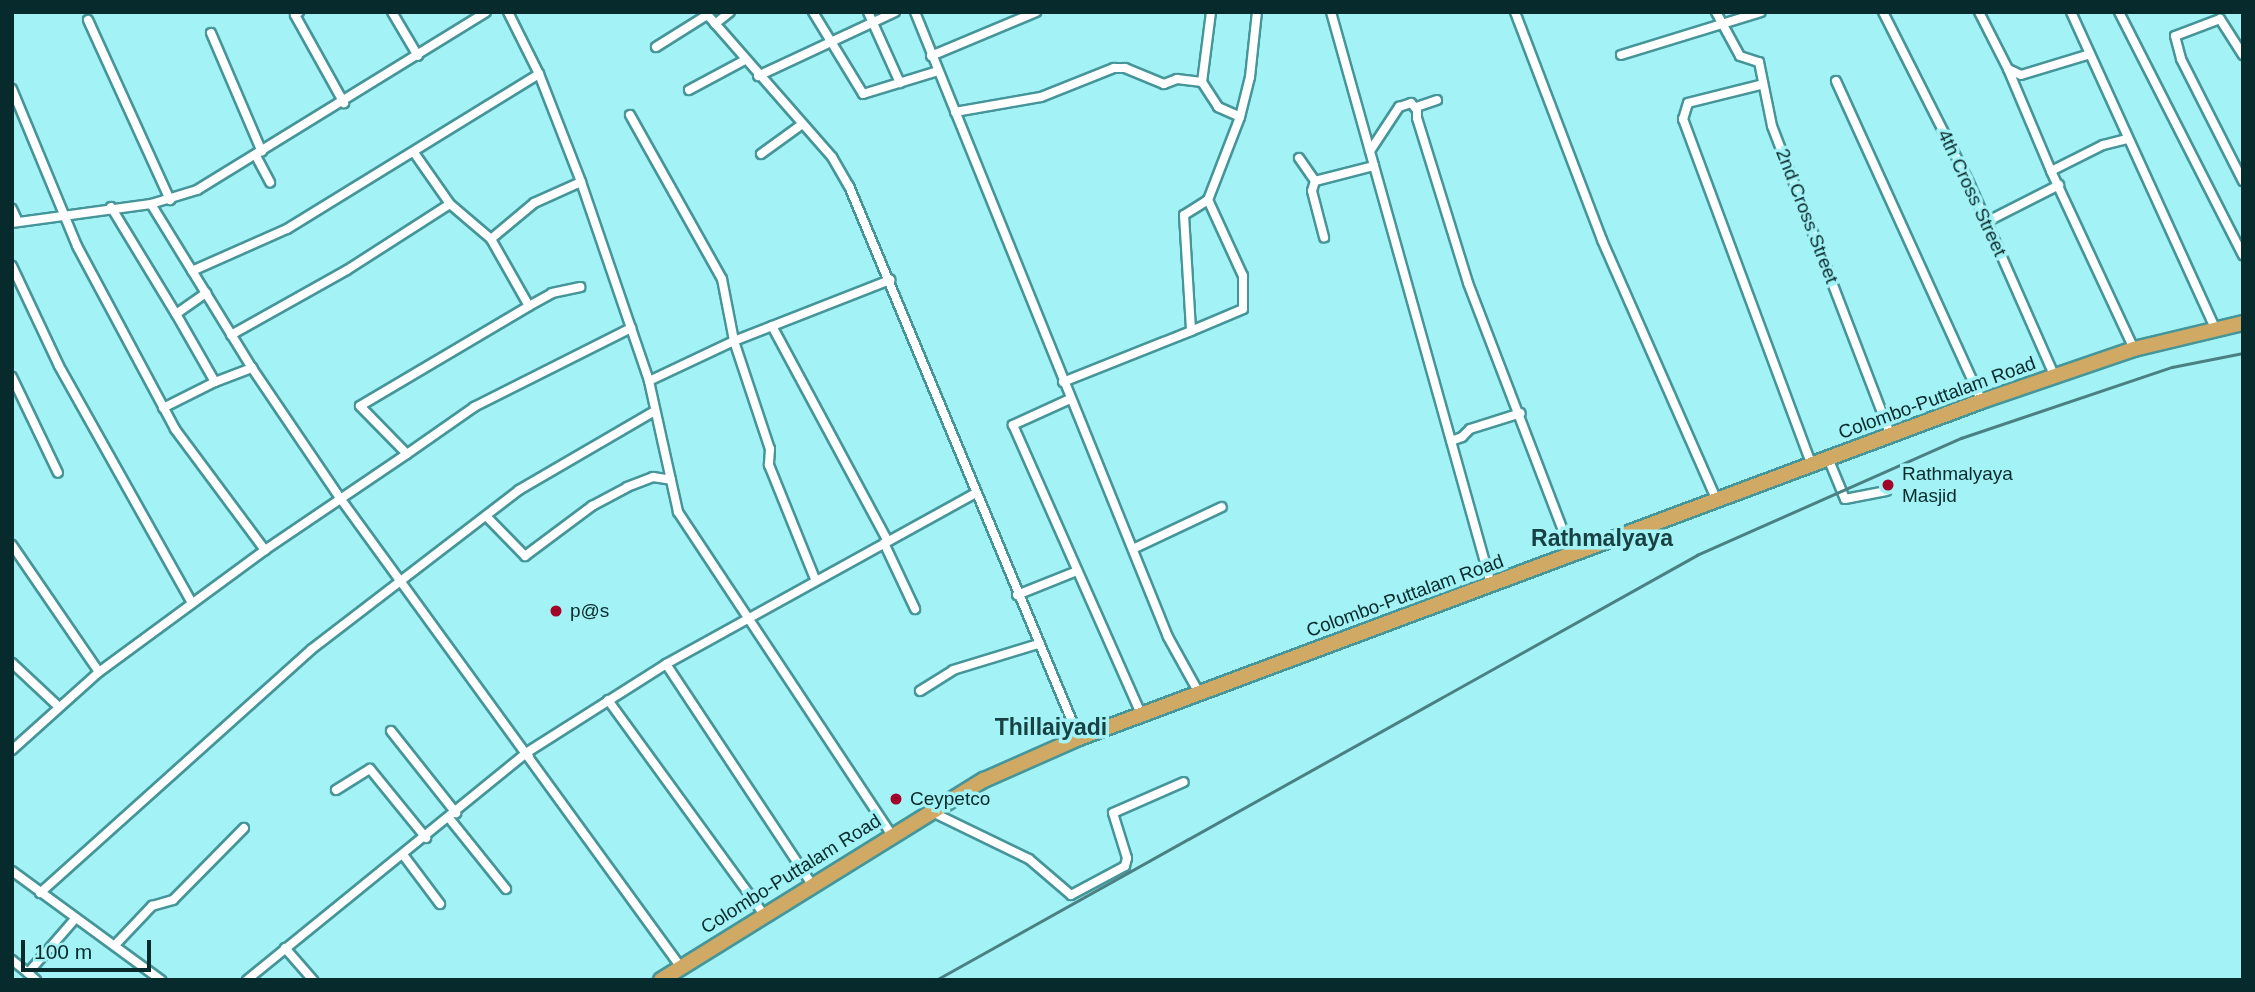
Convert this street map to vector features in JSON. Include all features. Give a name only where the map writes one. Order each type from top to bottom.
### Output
[{"type":"highway","name":"Colombo-Puttalam Road","points":[[661,980],[811,883],[984,780],[1079,738],[1982,401],[2134,349],[2243,323]]},
{"type":"street","points":[[299,12],[295,15],[344,103]]},
{"type":"street","points":[[392,12],[418,56]]},
{"type":"street","points":[[12,209],[15,223],[67,213],[170,200],[259,154],[486,12]]},
{"type":"street","points":[[508,12],[539,74],[581,183],[631,328],[649,381],[678,512],[891,834]]},
{"type":"street","points":[[715,24],[730,12]]},
{"type":"street","points":[[813,12],[827,41],[863,94],[938,71]]},
{"type":"street","points":[[868,12],[900,83]]},
{"type":"street","points":[[758,76],[827,41],[895,12]]},
{"type":"street","points":[[915,12],[1168,637],[1199,693]]},
{"type":"street","points":[[931,56],[1036,12]]},
{"type":"street","points":[[1211,12],[1202,82],[1218,107],[1240,117]]},
{"type":"street","points":[[1191,331],[1184,215],[1208,200],[1240,117],[1257,12]]},
{"type":"street","points":[[1331,12],[1491,584]]},
{"type":"street","points":[[1515,12],[1602,240],[1717,501]]},
{"type":"street","name":"2nd Cross Street","points":[[1716,12],[1740,56],[1756,58],[1760,85],[1890,434]]},
{"type":"street","points":[[1621,55],[1761,12]]},
{"type":"street","name":"4th Cross Street","points":[[1883,12],[1986,222],[2055,377]]},
{"type":"street","points":[[1979,12],[2008,69],[2134,349]]},
{"type":"street","points":[[2071,12],[2215,328]]},
{"type":"street","points":[[2119,12],[2243,255]]},
{"type":"street","points":[[656,47],[706,14],[801,125],[832,157],[849,186],[890,280],[1017,595],[1079,738]]},
{"type":"street","points":[[2243,55],[2220,19],[2175,36],[2181,59],[2243,181]]},
{"type":"street","points":[[88,20],[170,200]]},
{"type":"street","points":[[211,33],[270,183]]},
{"type":"street","points":[[2008,69],[2021,75],[2090,54]]},
{"type":"street","points":[[689,90],[745,60]]},
{"type":"street","points":[[955,113],[1041,97],[1114,68],[1125,68],[1164,84],[1177,79],[1202,82]]},
{"type":"street","points":[[192,271],[287,229],[415,154],[539,74]]},
{"type":"street","points":[[1836,81],[1982,401]]},
{"type":"street","points":[[1760,85],[1688,103],[1683,119],[1812,465]]},
{"type":"street","points":[[12,89],[67,213],[77,246],[163,408],[265,550]]},
{"type":"street","points":[[1416,110],[1437,100]]},
{"type":"street","points":[[1370,151],[1399,107],[1411,103],[1416,110],[1468,283],[1521,413],[1572,554]]},
{"type":"street","points":[[630,115],[722,279],[734,341],[770,449],[769,465],[816,579]]},
{"type":"street","points":[[761,154],[801,125]]},
{"type":"street","points":[[2052,171],[2103,145],[2127,139]]},
{"type":"street","points":[[415,154],[450,204],[491,239],[529,306]]},
{"type":"street","points":[[1299,158],[1315,181]]},
{"type":"street","points":[[1315,181],[1374,166]]},
{"type":"street","points":[[1315,181],[1312,191],[1324,237]]},
{"type":"street","points":[[491,239],[534,203],[581,183]]},
{"type":"street","points":[[1986,222],[2059,186]]},
{"type":"street","points":[[1063,382],[1243,309],[1243,276],[1208,200]]},
{"type":"street","points":[[151,204],[252,368],[340,498],[607,866]]},
{"type":"street","points":[[231,335],[347,270],[450,204]]},
{"type":"street","points":[[111,208],[215,383]]},
{"type":"street","points":[[12,266],[59,366],[192,603]]},
{"type":"street","points":[[649,381],[734,341],[890,280]]},
{"type":"street","points":[[408,454],[360,406],[552,293],[580,287]]},
{"type":"street","points":[[176,314],[206,293]]},
{"type":"street","points":[[772,326],[886,542],[915,609]]},
{"type":"street","points":[[12,750],[99,672],[340,498],[474,407],[631,328]]},
{"type":"street","points":[[163,408],[252,368]]},
{"type":"street","points":[[12,377],[58,473]]},
{"type":"street","points":[[1070,399],[1013,425],[1141,715]]},
{"type":"street","points":[[40,892],[312,649],[550,468],[655,411]]},
{"type":"street","points":[[1451,440],[1462,437],[1470,429],[1521,413]]},
{"type":"street","points":[[1829,458],[1845,499],[1886,491]]},
{"type":"street","points":[[486,516],[525,556],[565,524],[615,494],[653,477],[671,480]]},
{"type":"street","points":[[247,980],[404,856],[526,753],[666,664],[976,493]]},
{"type":"street","points":[[1133,549],[1222,507]]},
{"type":"street","points":[[12,545],[99,672]]},
{"type":"street","points":[[1017,595],[1077,571]]},
{"type":"street","points":[[920,691],[953,670],[1038,644]]},
{"type":"street","points":[[12,663],[59,707]]},
{"type":"street","points":[[666,664],[811,883]]},
{"type":"street","points":[[608,700],[763,913]]},
{"type":"street","points":[[391,731],[506,889]]},
{"type":"street","points":[[534,765],[680,966]]},
{"type":"street","points":[[336,790],[370,769],[426,838]]},
{"type":"street","points":[[932,812],[1029,859],[1071,895],[1125,866],[1127,858],[1113,813],[1184,782]]},
{"type":"street","points":[[115,945],[152,906],[173,900],[244,828]]},
{"type":"street","points":[[404,856],[440,904]]},
{"type":"street","points":[[12,871],[161,980]]},
{"type":"street","points":[[28,972],[75,919]]},
{"type":"street","points":[[285,948],[313,980]]},
{"type":"street","points":[[12,960],[36,980]]},
{"type":"railway","points":[[936,980],[1697,555],[1961,438],[2172,367],[2243,353]]},
{"type":"place","name":"Rathmalyaya Masjid","points":[[1888,485]]},
{"type":"place","name":"p@s","points":[[556,611]]},
{"type":"place","name":"Ceypetco","points":[[896,799]]},
{"type":"district","name":"Rathmalyaya","points":[[1602,538]]},
{"type":"district","name":"Thillaiyadi","points":[[1051,727]]}]
